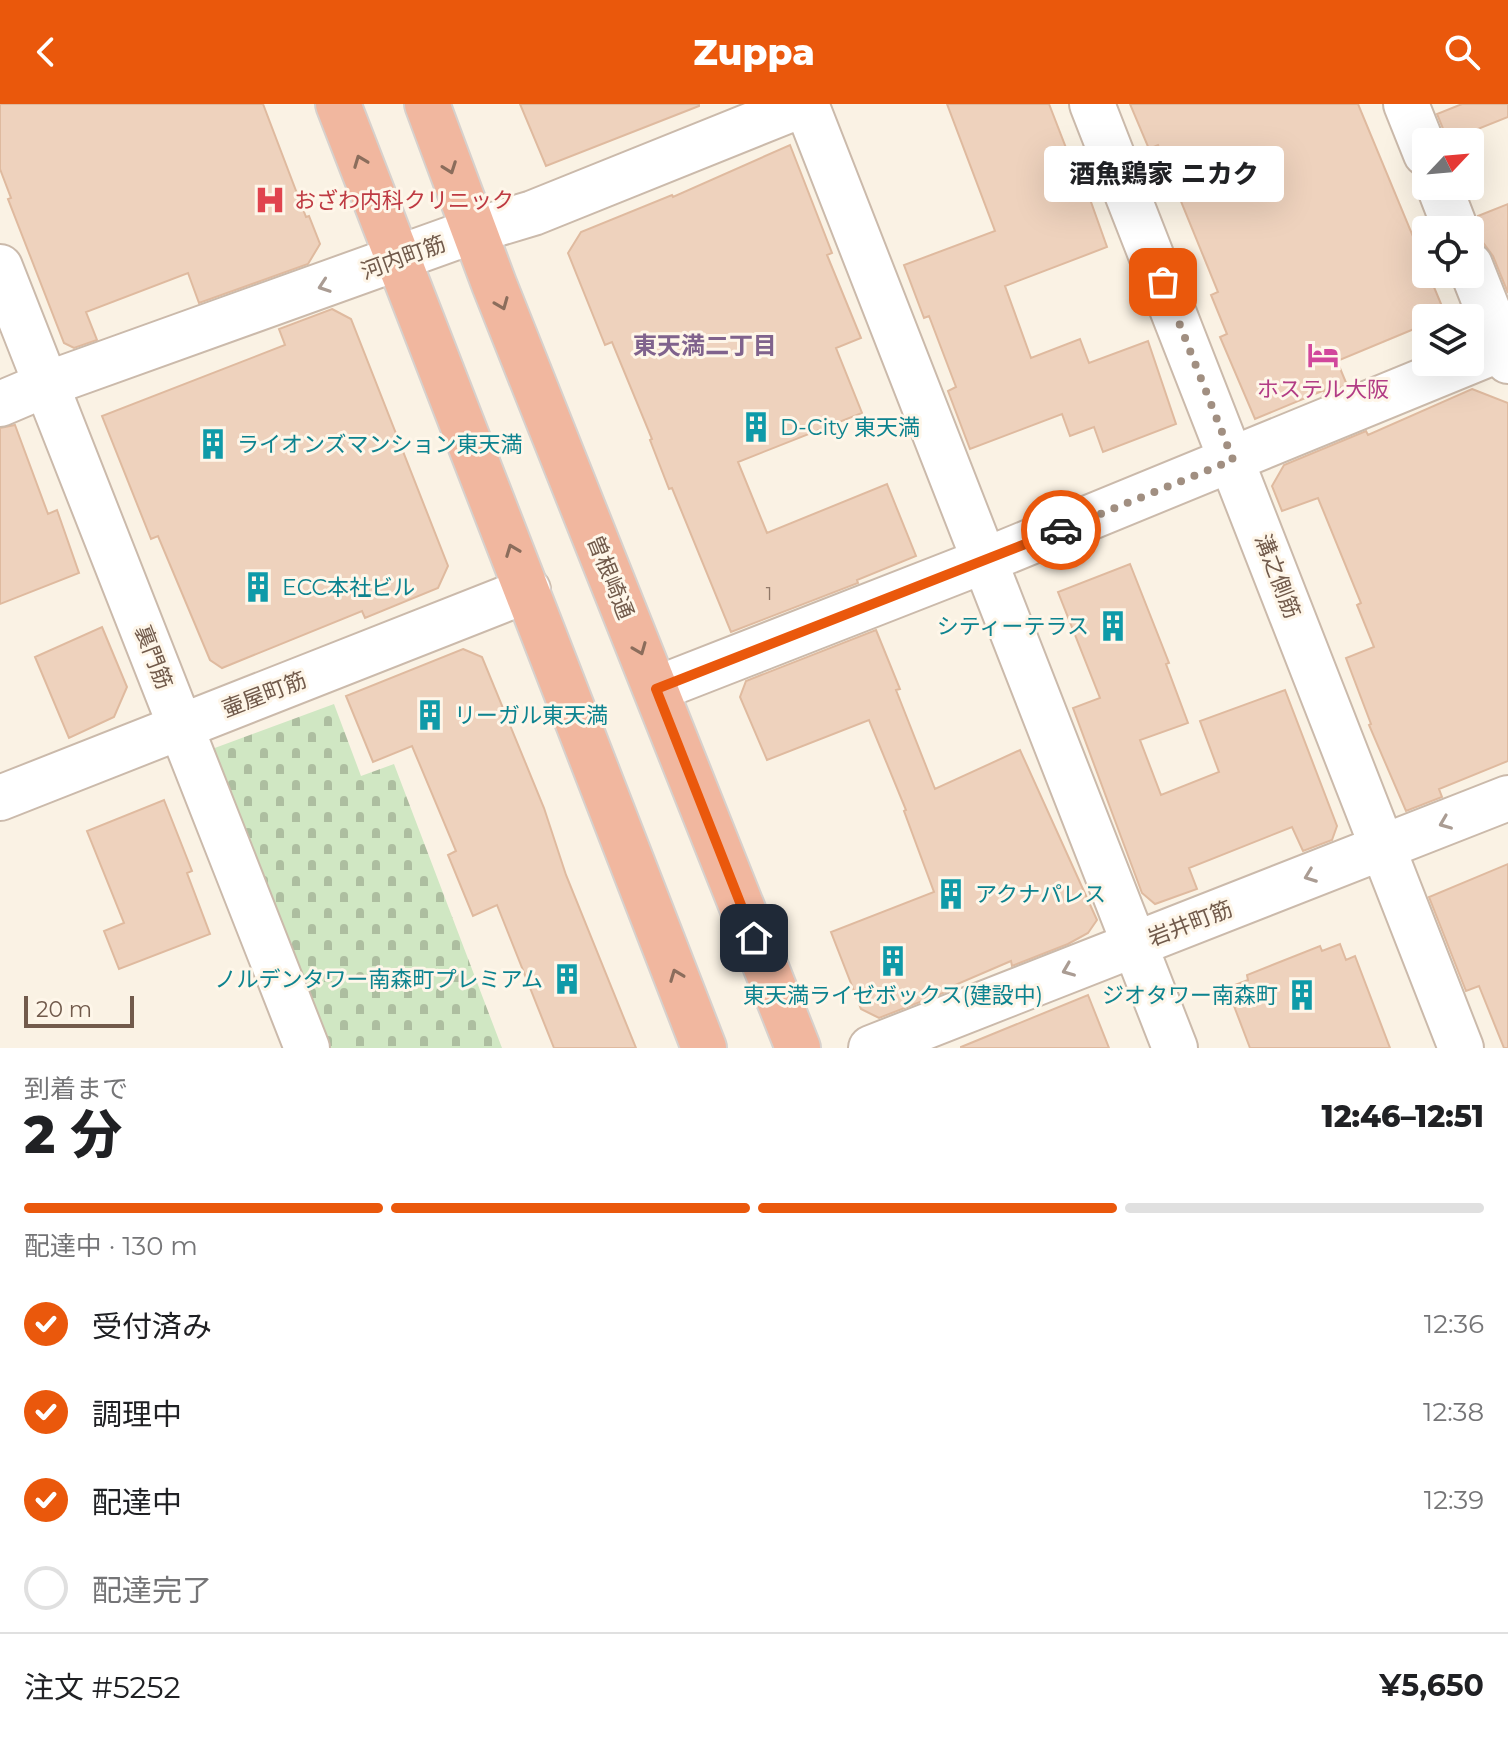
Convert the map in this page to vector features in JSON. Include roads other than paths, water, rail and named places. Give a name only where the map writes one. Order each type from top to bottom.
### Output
[{"type":"highway","points":[[338,104],[704,1048]]},
{"type":"highway","name":"曽根崎通","points":[[427,104],[473,231],[798,1048]]},
{"type":"street","name":"河内町筋","points":[[0,404],[47,384],[473,231],[533,213],[805,104]]},
{"type":"street","points":[[805,104],[1175,1048]]},
{"type":"street","name":"溝之側筋","points":[[1092,104],[1461,1048]]},
{"type":"street","points":[[1406,104],[1416,128]]},
{"type":"street","name":"裏門筋","points":[[0,267],[307,1048]]},
{"type":"street","points":[[656,689],[1506,352],[1480,288]]},
{"type":"street","name":"壷屋町筋","points":[[0,798],[528,590]]},
{"type":"street","name":"岩井町筋","points":[[871,1048],[1508,798]]},
{"type":"place","name":"おざわ内科クリニック","points":[[270,200]]},
{"type":"place","name":"酒魚鶏家 ニカク","points":[[1163,282]]},
{"type":"place","name":"ホステル大阪","points":[[1323,355]]},
{"type":"place","name":"D-City 東天満","points":[[756,427]]},
{"type":"place","name":"ライオンズマンション東天満","points":[[213,444]]},
{"type":"place","name":"ECC本社ビル","points":[[258,587]]},
{"type":"place","name":"シティーテラス","points":[[1113,626]]},
{"type":"place","name":"リーガル東天満","points":[[430,715]]},
{"type":"place","name":"アクナパレス","points":[[951,894]]},
{"type":"place","name":"東天満ライゼボックス(建設中)","points":[[893,961]]},
{"type":"place","name":"ノルデンタワー南森町プレミアム","points":[[567,979]]},
{"type":"place","name":"ジオタワー南森町","points":[[1302,995]]},
{"type":"district","name":"東天満二丁目","points":[[705,346]]}]
